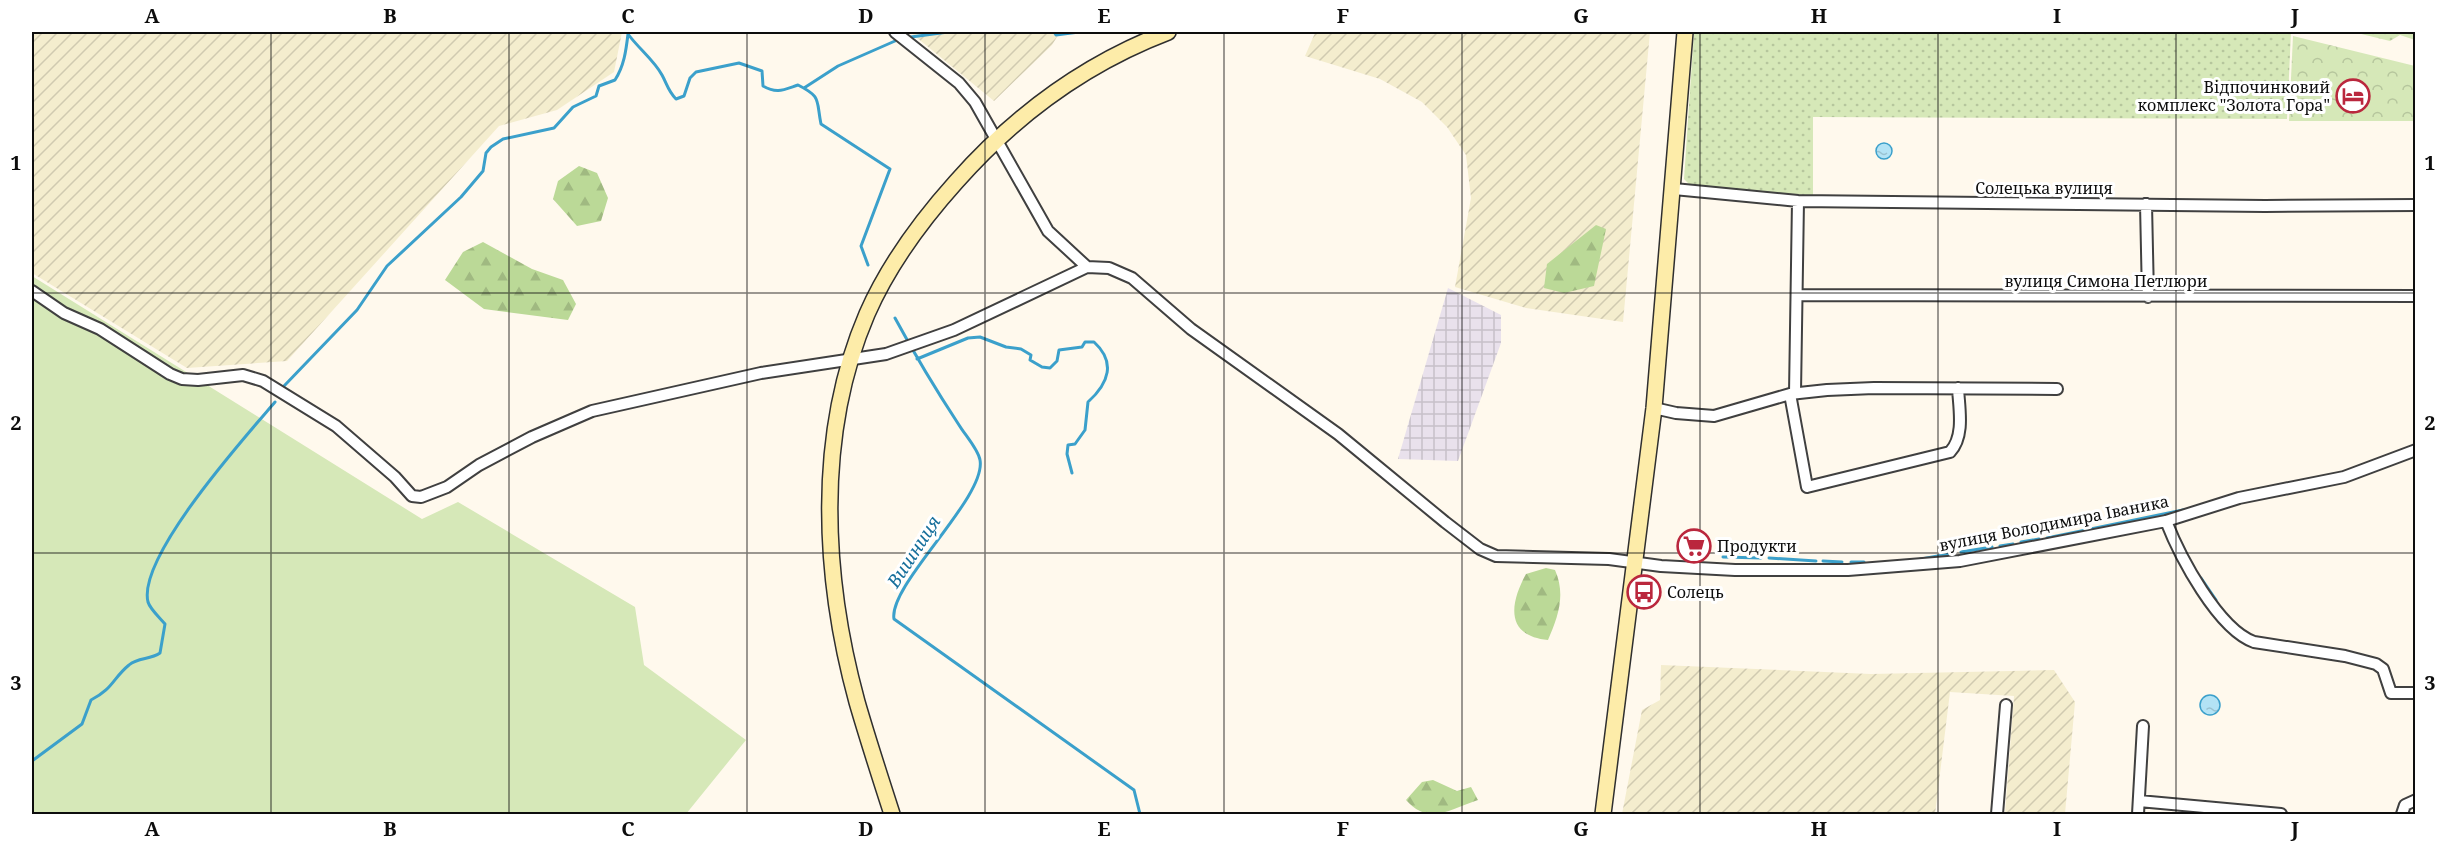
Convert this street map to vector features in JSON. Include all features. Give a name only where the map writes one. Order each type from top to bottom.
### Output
[{"type":"main road","points":[[892,814],[857,700],[841,626],[831,536],[829,500],[833,456],[851,359],[867,314],[896,260],[943,197],[997,137],[1066,82],[1101,62],[1168,32]]},
{"type":"main road","points":[[1603,814],[1654,408],[1674,189],[1685,32]]},
{"type":"street","points":[[32,291],[64,313],[100,329],[182,380],[243,375],[263,381],[336,426],[395,477],[412,495],[430,496],[479,465],[532,436],[592,411],[761,373],[886,354],[954,330],[1087,267],[1048,231],[997,137],[975,102],[959,83],[895,32]]},
{"type":"street","name":"Солецька вулиця","points":[[1674,189],[1798,201],[2415,205]]},
{"type":"street","points":[[1798,201],[1793,394],[1807,487],[1950,452],[1955,446],[1959,426],[1958,388]]},
{"type":"street","points":[[2146,204],[2148,297]]},
{"type":"street","name":"вулиця Володимира Іваника","points":[[1087,267],[1109,268],[1132,278],[1191,329],[1338,434],[1410,495],[1480,549],[1496,556],[1609,559],[1735,570],[1848,570],[1908,566],[1997,555],[2166,521],[2240,498],[2344,477],[2415,450]]},
{"type":"street","name":"вулиця Симона Петлюри","points":[[1797,295],[2415,297]]},
{"type":"street","points":[[1654,408],[1676,413],[1714,416],[1793,394],[1874,388],[2057,389]]},
{"type":"street","points":[[2166,521],[2179,551],[2218,614],[2238,635],[2254,642],[2366,661],[2383,669],[2391,693],[2415,693]]},
{"type":"street","points":[[1998,814],[2006,705]]},
{"type":"street","points":[[2138,814],[2143,726]]},
{"type":"street","points":[[2402,814],[2405,805],[2415,800]]},
{"type":"street","points":[[2139,801],[2281,814]]},
{"type":"shaded area","points":[[32,32],[622,32],[614,72],[557,110],[499,126],[287,361],[187,368],[32,273]]},
{"type":"shaded area","points":[[910,32],[1060,32],[1052,45],[994,101]]},
{"type":"shaded area","points":[[1650,32],[1623,322],[1526,308],[1455,287],[1471,198],[1466,155],[1447,127],[1422,102],[1380,79],[1305,56],[1315,33]]},
{"type":"shaded area","points":[[1448,288],[1501,315],[1501,343],[1458,461],[1398,459]]},
{"type":"shaded area","points":[[1661,665],[1871,674],[2054,670],[2075,702],[2065,814],[2005,814],[2014,696],[1950,692],[1935,814],[1622,814],[1642,710],[1660,700]]},
{"type":"green space","points":[[1694,32],[2291,32],[2287,119],[1813,117],[1813,197],[1690,185],[1684,179]]},
{"type":"green space","points":[[2353,32],[2415,32],[2415,40],[2400,35],[2390,41]]},
{"type":"green space","name":"Відпочинковий комплекс \"Золота Гора\"","points":[[2293,36],[2415,66],[2415,121],[2289,121]]},
{"type":"green space","points":[[579,166],[597,173],[608,198],[601,221],[577,226],[553,199],[558,181]]},
{"type":"green space","points":[[1596,225],[1606,229],[1594,286],[1564,293],[1544,288],[1547,264]]},
{"type":"green space","points":[[483,242],[532,269],[563,280],[576,304],[568,320],[484,309],[445,280],[463,252]]},
{"type":"green space","points":[[32,276],[422,519],[458,502],[635,607],[644,665],[746,740],[686,814],[32,814]]},
{"type":"green space","points":[[1546,568],[1555,570],[1560,588],[1558,614],[1548,640],[1524,632],[1518,626],[1514,607],[1526,574]]},
{"type":"green space","points":[[1433,780],[1457,791],[1471,787],[1478,800],[1449,811],[1432,814],[1415,808],[1406,800],[1422,782]]},
{"type":"water","points":[[1884,143],[1890,145],[1892,151],[1890,157],[1884,159],[1878,157],[1876,151],[1878,145]]},
{"type":"water","points":[[2206,695],[2214,695],[2220,701],[2220,709],[2214,715],[2206,715],[2200,709],[2200,701]]},
{"type":"waterway","name":"Вишниця","points":[[629,32],[628,34],[659,70],[676,99],[684,96],[690,78],[696,72],[739,63],[762,71],[763,86],[772,90],[798,85],[811,93],[817,100],[821,124],[890,169],[861,246],[868,265]]},
{"type":"waterway","points":[[911,37],[948,32]]},
{"type":"waterway","points":[[1054,32],[1056,35],[1079,32]]},
{"type":"waterway","points":[[284,386],[357,310],[387,266],[461,197],[483,171],[486,153],[491,147],[503,139],[554,128],[573,107],[596,96],[599,86],[615,80],[623,64],[628,34]]},
{"type":"waterway","points":[[804,88],[838,66],[895,41]]},
{"type":"waterway","name":"Вишниця","points":[[895,318],[980,460],[978,476],[969,496],[906,585],[896,604],[894,619],[1134,790],[1140,814]]},
{"type":"waterway","points":[[917,359],[968,338],[980,337],[1006,347],[1021,349],[1031,355],[1030,360],[1042,367],[1050,368],[1057,361],[1059,350],[1082,347],[1085,342],[1094,342],[1105,357],[1107,372],[1101,387],[1088,402],[1085,430],[1075,444],[1068,445],[1067,454],[1072,473]]},
{"type":"waterway","points":[[32,761],[82,724],[91,700],[104,692],[129,665],[160,653],[165,624],[148,602],[149,582],[159,557],[196,498],[275,402]]},
{"type":"waterway","points":[[2047,538],[2183,510]]},
{"type":"waterway","points":[[2021,542],[2039,539]]},
{"type":"waterway","points":[[2000,546],[2013,544]]},
{"type":"waterway","points":[[1961,552],[1992,547]]},
{"type":"waterway","points":[[1916,560],[1954,553]]},
{"type":"waterway","points":[[1723,557],[1761,558]]},
{"type":"waterway","points":[[1769,558],[1816,561]]},
{"type":"waterway","points":[[1823,561],[1842,562]]},
{"type":"waterway","points":[[1851,562],[1864,562]]},
{"type":"waterway","points":[[2201,578],[2216,600]]},
{"type":"place","name":"Відпочинковий комплекс \"Золота Гора\"","points":[[2353,96]]},
{"type":"place","name":"Продукти","points":[[1694,546]]},
{"type":"place","name":"Солець","points":[[1644,592]]}]
